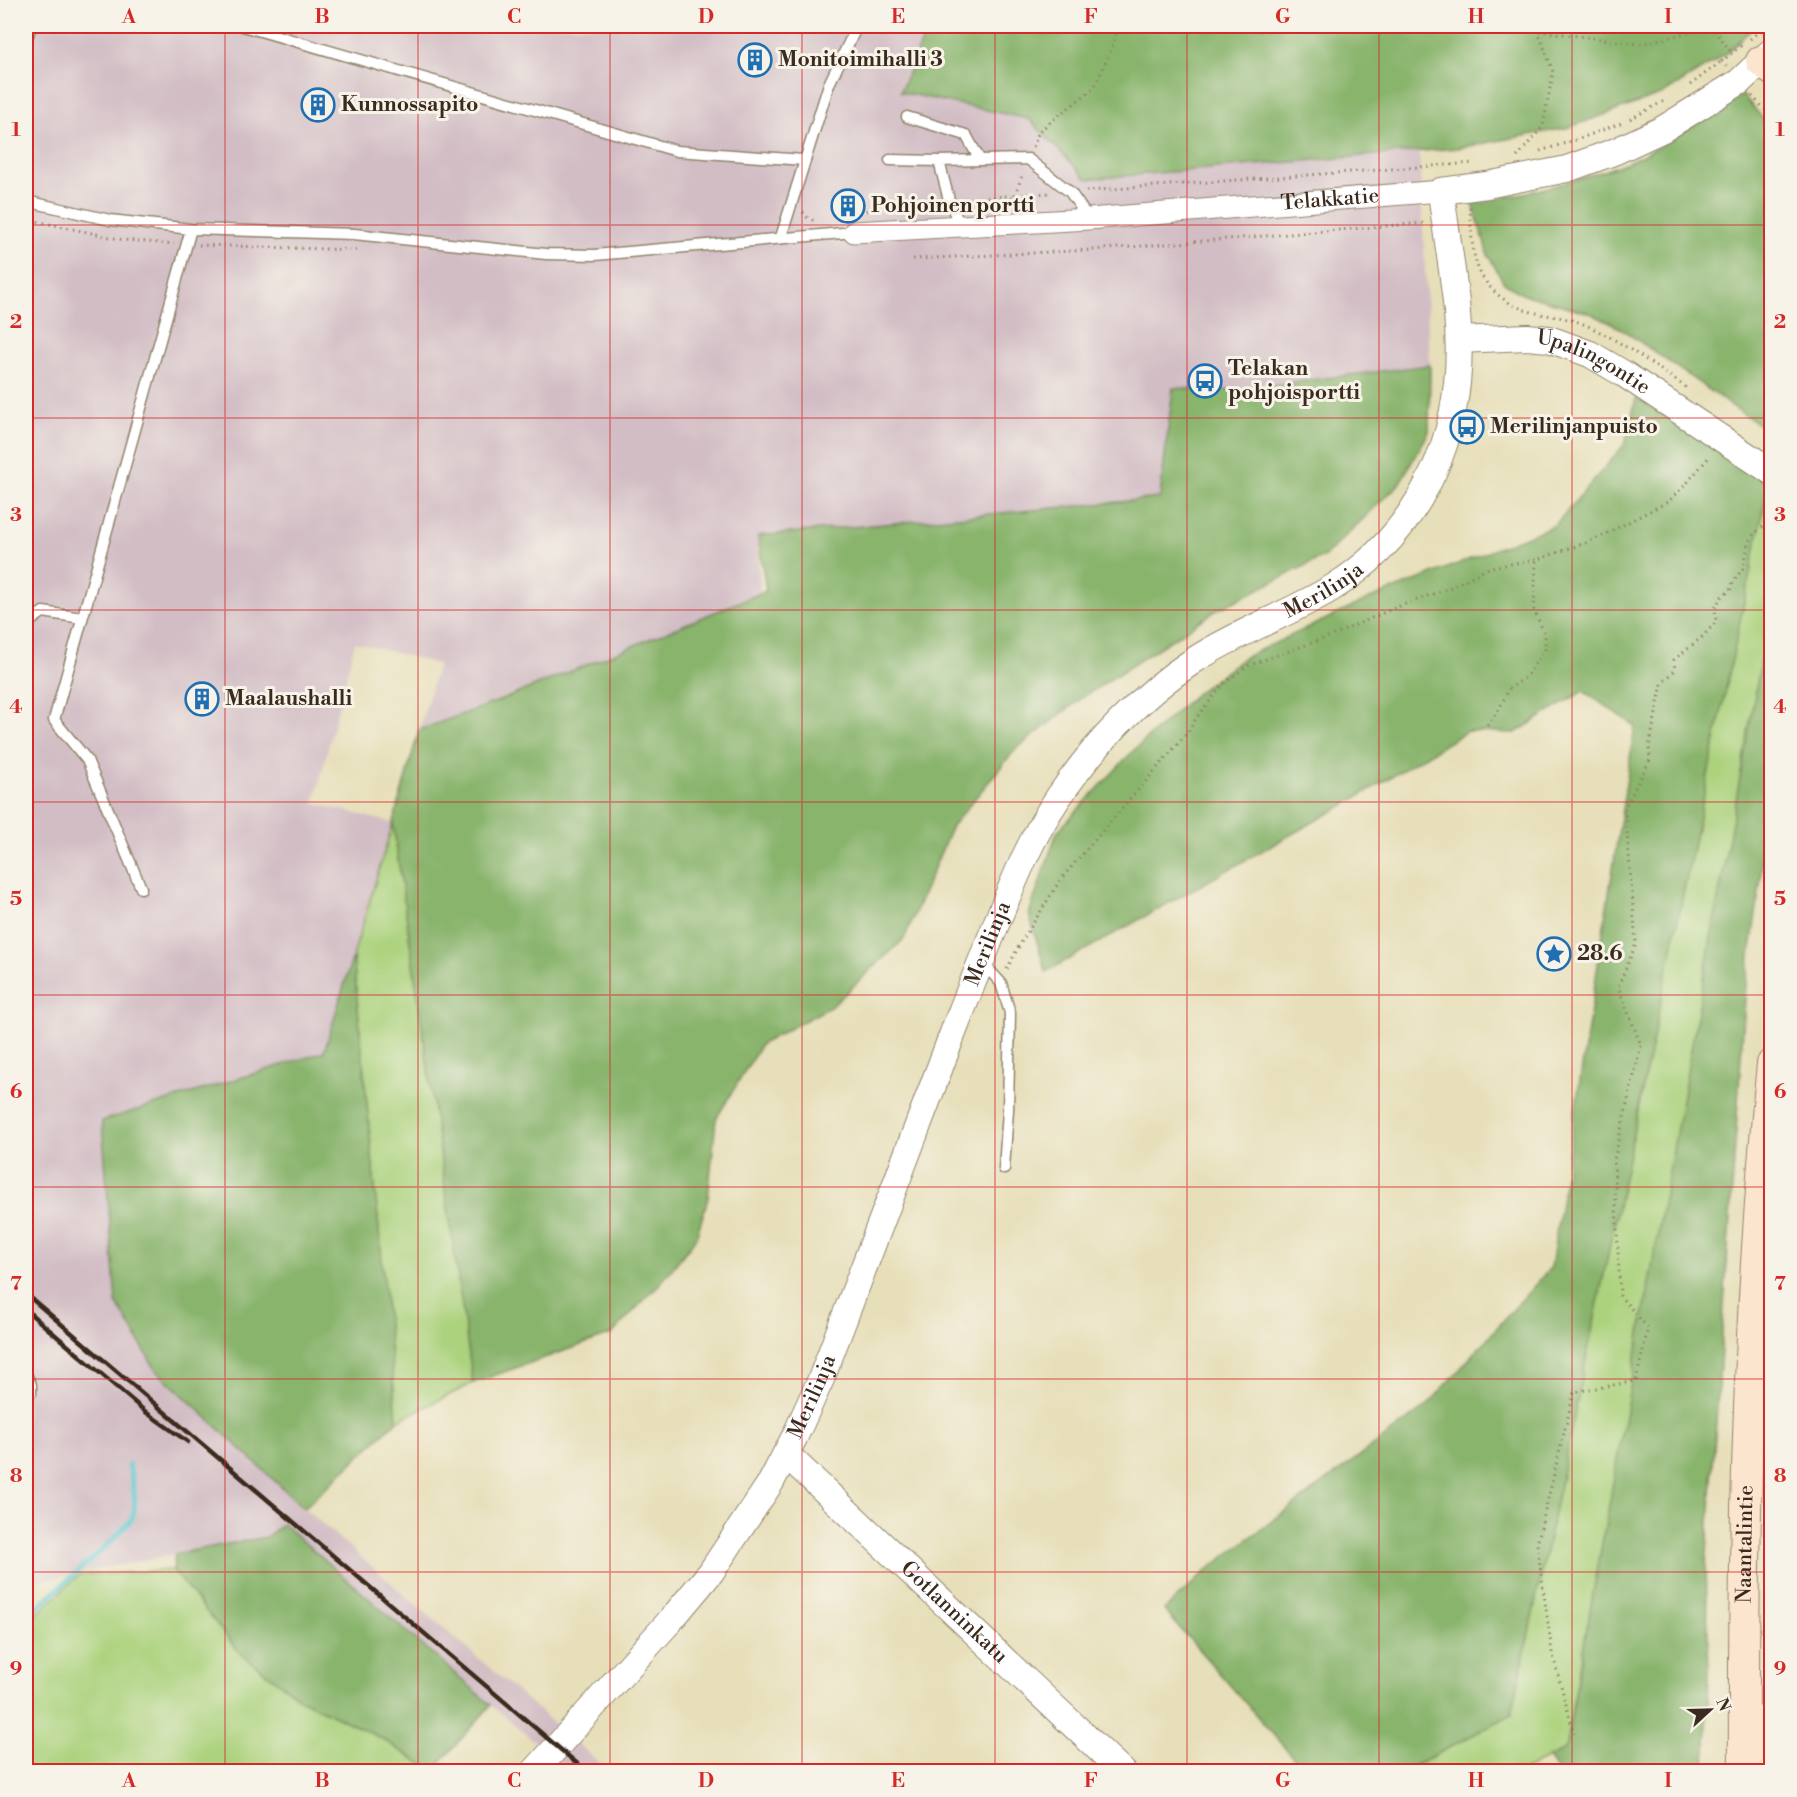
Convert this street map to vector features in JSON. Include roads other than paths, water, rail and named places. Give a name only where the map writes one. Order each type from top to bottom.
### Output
[{"type":"main road","name":"Naantalintie","points":[[1744,1772],[1743,1648],[1748,1412],[1758,1216],[1772,1064]]},
{"type":"main road","points":[[1743,1648],[1767,1772]]},
{"type":"street","name":"Telakkatie","points":[[858,223],[960,226],[1089,219],[1467,188],[1567,169],[1616,151],[1663,129],[1768,60]]},
{"type":"street","name":"Merilinja","points":[[534,1772],[711,1572],[747,1520],[786,1454],[821,1378],[980,961],[1023,856],[1078,770],[1128,715],[1192,662],[1252,628],[1332,588],[1371,558],[1394,536],[1425,490],[1444,446],[1454,408],[1459,340],[1441,191]]},
{"type":"street","name":"Upalingontie","points":[[1459,340],[1527,337],[1549,339],[1567,344],[1590,354],[1624,374],[1772,472]]},
{"type":"street","name":"Gotlanninkatu","points":[[786,1454],[1123,1772]]},
{"type":"lane","points":[[26,42],[31,26]]},
{"type":"lane","points":[[243,26],[677,151],[804,160]]},
{"type":"lane","points":[[782,237],[829,84],[857,26]]},
{"type":"lane","points":[[907,117],[966,135],[980,160]]},
{"type":"lane","points":[[890,160],[1028,159],[1070,192],[1089,219]]},
{"type":"lane","points":[[939,161],[949,200],[960,226]]},
{"type":"lane","points":[[26,201],[110,220],[191,229],[354,234],[546,254],[595,255],[782,237],[858,223]]},
{"type":"lane","points":[[141,888],[87,760],[54,720],[191,229]]},
{"type":"lane","points":[[26,624],[43,612],[82,618]]},
{"type":"lane","points":[[980,961],[1000,983],[1010,1013],[1004,1169]]},
{"type":"lane","points":[[26,1374],[32,1386],[31,1393]]},
{"type":"waterway","points":[[26,1617],[128,1524],[133,1516],[134,1503],[129,1465]]},
{"type":"railway","points":[[26,1294],[587,1772]]},
{"type":"railway","points":[[26,1310],[147,1413],[188,1442]]},
{"type":"place","name":"Monitoimihalli 3","points":[[755,60]]},
{"type":"place","name":"Kunnossapito","points":[[318,105]]},
{"type":"place","name":"Pohjoinen portti","points":[[848,206]]},
{"type":"place","name":"Telakan pohjoisportti","points":[[1205,381]]},
{"type":"place","name":"Merilinjanpuisto","points":[[1467,427]]},
{"type":"place","name":"Maalaushalli","points":[[202,699]]},
{"type":"place","name":"28.6","points":[[1554,954]]}]
